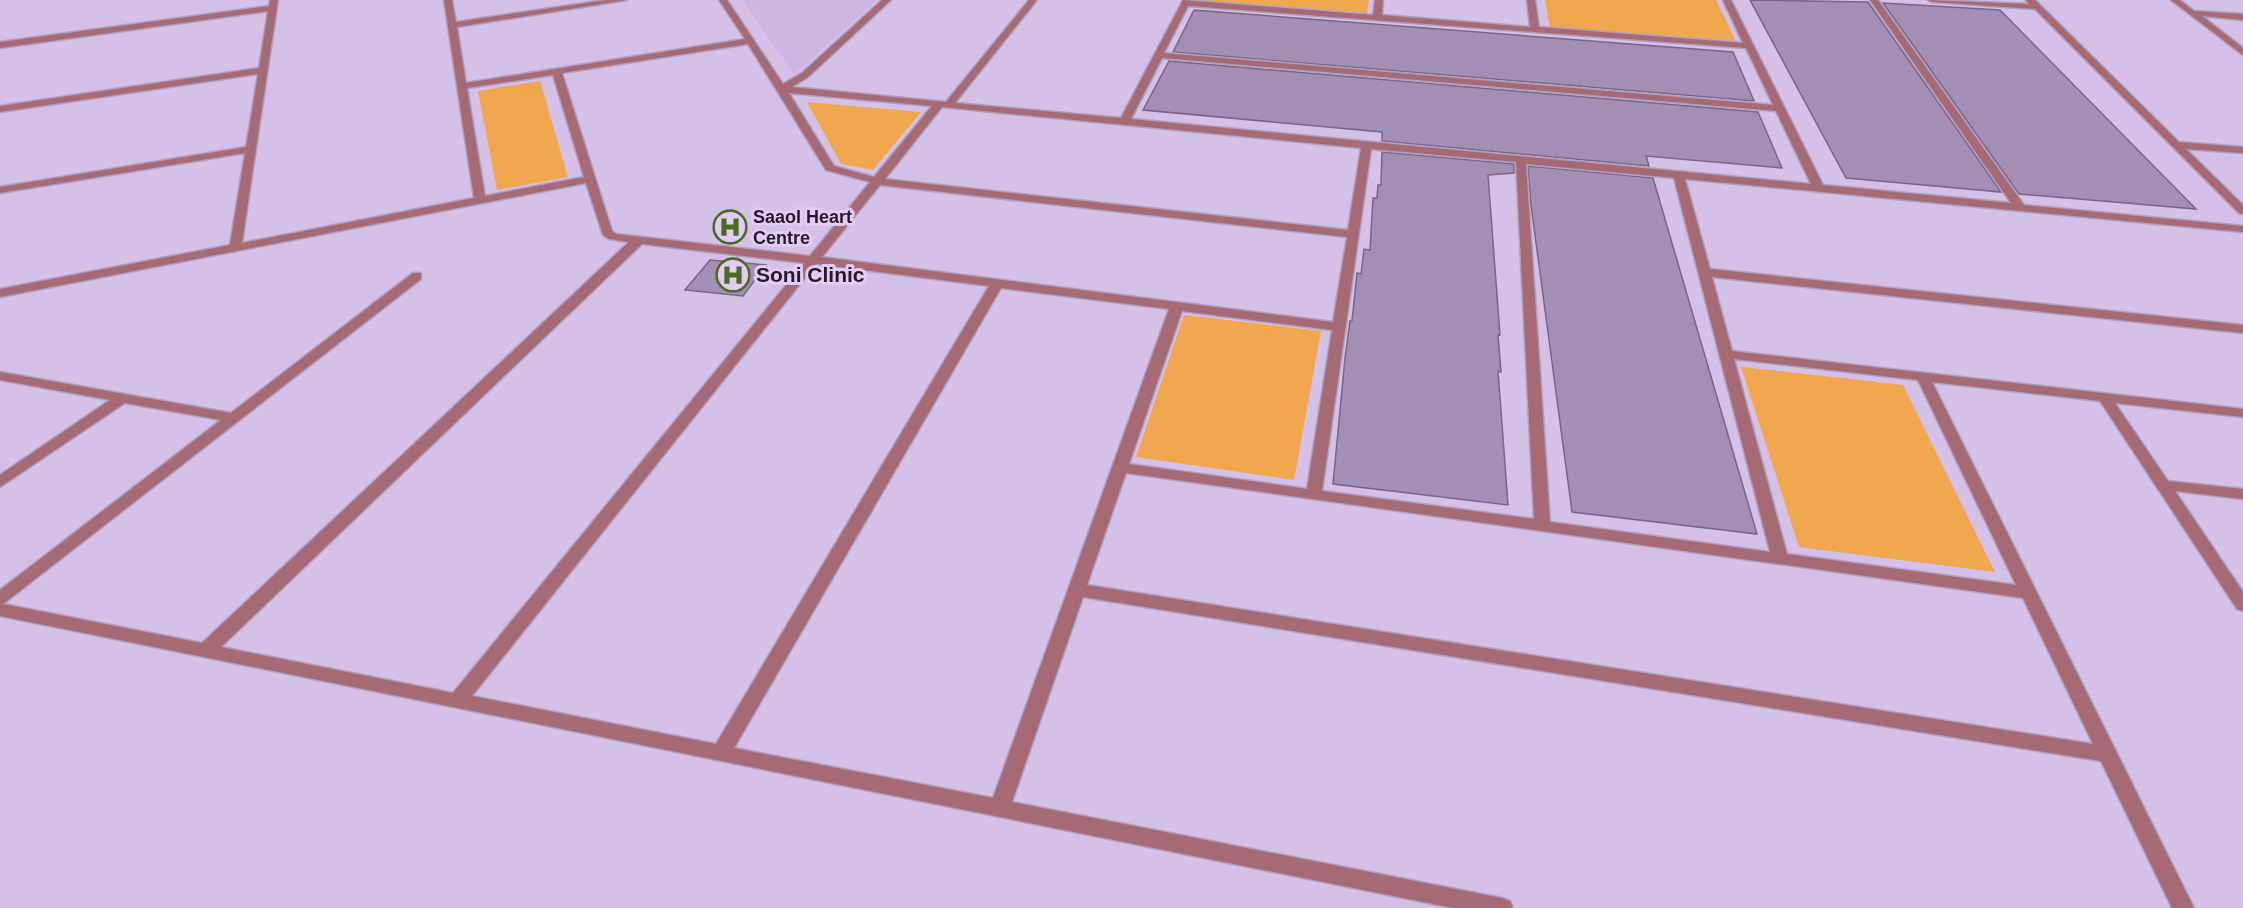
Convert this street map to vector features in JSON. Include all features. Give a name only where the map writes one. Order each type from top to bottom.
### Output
[{"type":"street","points":[[448,0],[480,201]]},
{"type":"street","points":[[452,25],[623,0]]},
{"type":"street","points":[[723,0],[782,89],[826,165],[877,181],[1353,234]]},
{"type":"street","points":[[782,89],[805,75],[887,0]]},
{"type":"street","points":[[458,701],[877,181],[1033,0]]},
{"type":"street","points":[[1377,18],[1379,0]]},
{"type":"street","points":[[1531,0],[1535,30]]},
{"type":"street","points":[[1727,0],[1820,189]]},
{"type":"street","points":[[1874,0],[2021,208]]},
{"type":"street","points":[[1932,0],[2033,3],[2243,211]]},
{"type":"street","points":[[2175,0],[2243,52]]},
{"type":"street","points":[[1124,123],[1186,2],[1749,46]]},
{"type":"street","points":[[0,45],[273,4],[235,248]]},
{"type":"street","points":[[2192,13],[2243,16]]},
{"type":"street","points":[[462,86],[750,40]]},
{"type":"street","points":[[1159,55],[1779,108]]},
{"type":"street","points":[[0,109],[262,70]]},
{"type":"street","points":[[556,71],[607,233],[613,237],[1339,327]]},
{"type":"street","points":[[782,89],[2243,229]]},
{"type":"street","points":[[2177,145],[2243,150]]},
{"type":"street","points":[[1314,495],[1366,146]]},
{"type":"street","points":[[0,190],[250,149]]},
{"type":"street","points":[[1521,161],[1542,526]]},
{"type":"street","points":[[1678,176],[1780,559]]},
{"type":"street","points":[[0,293],[591,180]]},
{"type":"street","points":[[205,651],[640,239]]},
{"type":"street","points":[[1704,272],[2243,329]]},
{"type":"street","points":[[0,599],[417,276]]},
{"type":"street","points":[[721,753],[997,283]]},
{"type":"street","points":[[1000,808],[1177,306]]},
{"type":"street","points":[[1725,354],[2243,413]]},
{"type":"street","points":[[0,376],[234,418]]},
{"type":"street","points":[[1923,377],[2183,908]]},
{"type":"street","points":[[2104,397],[2243,605]]},
{"type":"street","points":[[0,482],[122,398]]},
{"type":"street","points":[[1121,468],[2029,593]]},
{"type":"street","points":[[2163,485],[2243,494]]},
{"type":"street","points":[[1078,590],[2108,754]]},
{"type":"street","points":[[0,610],[1502,908]]},
{"type":"shaded area","points":[[742,0],[877,0],[794,74]]},
{"type":"shaded area","points":[[1197,0],[1369,0],[1367,13]]},
{"type":"shaded area","points":[[1545,0],[1716,0],[1736,41],[1550,28]]},
{"type":"shaded area","points":[[540,81],[568,177],[497,190],[478,91]]},
{"type":"shaded area","points":[[807,102],[921,112],[873,170],[841,164]]},
{"type":"shaded area","points":[[1184,315],[1321,331],[1294,480],[1136,457]]},
{"type":"shaded area","points":[[1741,367],[1903,385],[1995,572],[1799,547]]},
{"type":"building","points":[[1750,0],[1868,2],[2001,192],[1846,178]]},
{"type":"building","points":[[1883,3],[2000,10],[2196,209],[2019,194]]},
{"type":"building","points":[[1194,10],[1733,52],[1754,101],[1173,52]]},
{"type":"building","points":[[1169,61],[1758,112],[1782,168],[1646,156],[1649,166],[1382,141],[1382,132],[1143,110]]},
{"type":"building","points":[[1382,152],[1514,164],[1514,173],[1488,175],[1500,335],[1498,335],[1501,372],[1498,371],[1508,505],[1333,484],[1345,358],[1357,273],[1361,274],[1364,249],[1370,250],[1373,198],[1377,198],[1378,185],[1381,185]]},
{"type":"building","points":[[1528,166],[1653,178],[1757,534],[1572,512],[1531,205]]},
{"type":"building","points":[[710,260],[766,265],[743,296],[685,290]]},
{"type":"place","name":"Saaol Heart Centre","points":[[730,227]]},
{"type":"place","name":"Soni Clinic","points":[[733,275]]}]
